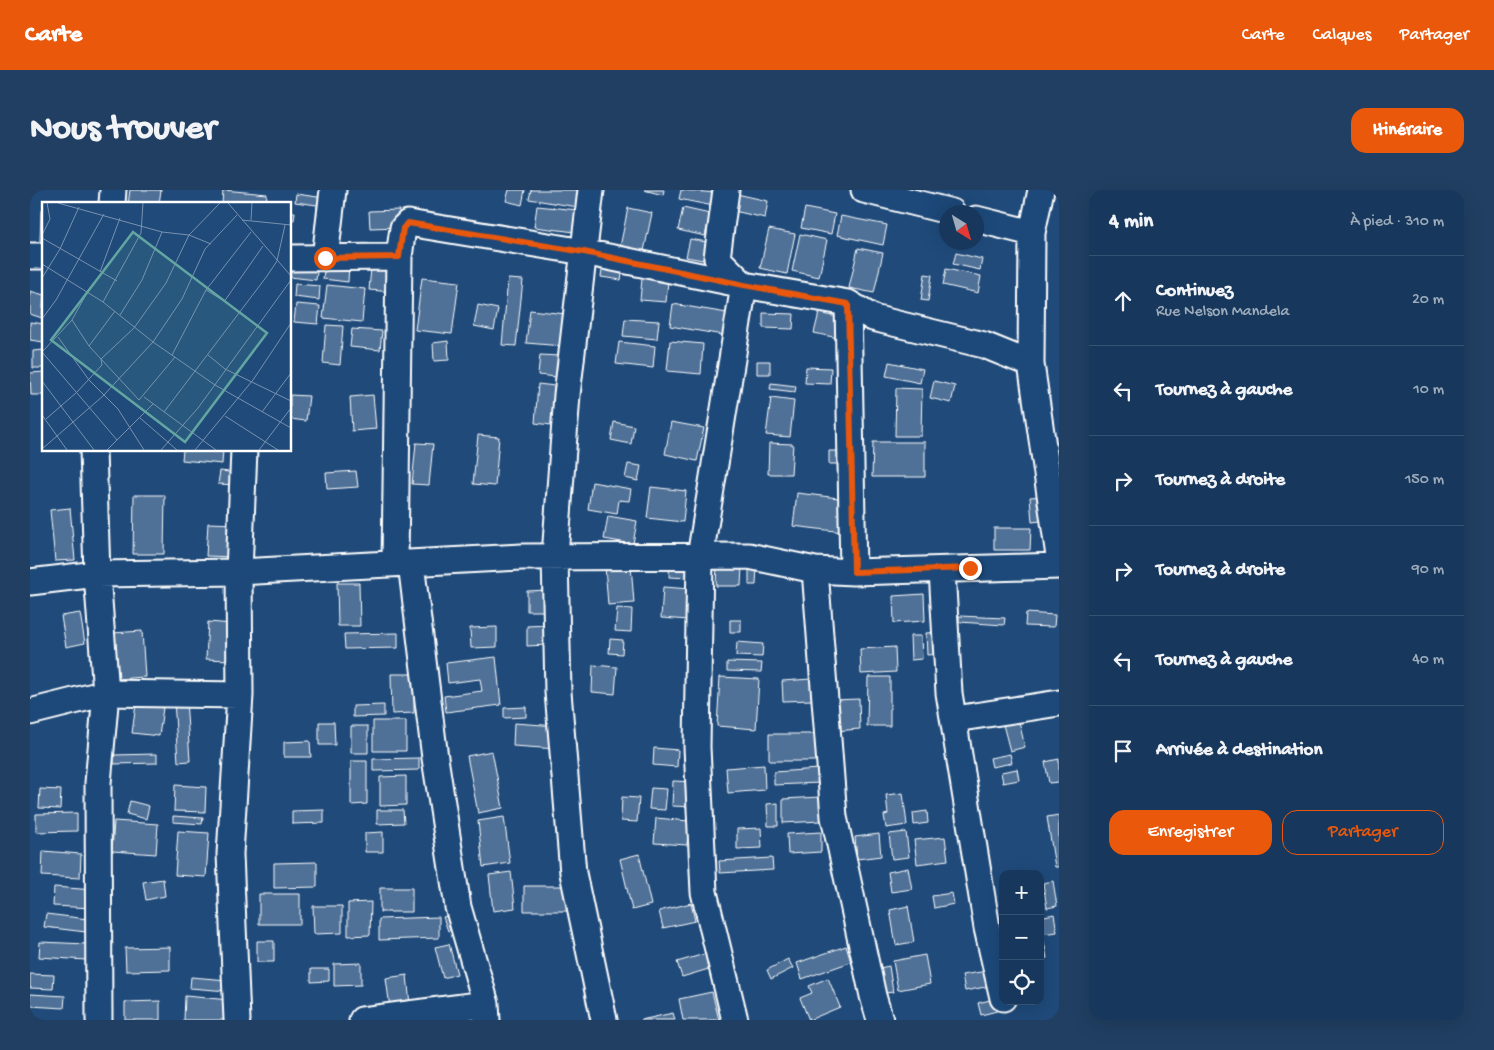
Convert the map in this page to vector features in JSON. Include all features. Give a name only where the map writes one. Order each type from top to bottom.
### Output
[{"type":"street","points":[[325,258],[333,190]]},
{"type":"street","points":[[591,190],[567,395],[555,556],[558,692],[573,873],[604,1020]]},
{"type":"street","points":[[726,190],[716,258],[744,285]]},
{"type":"street","points":[[864,190],[939,209]]},
{"type":"street","points":[[1041,190],[1032,233],[1031,364],[1059,556]]},
{"type":"street","points":[[984,221],[1032,233]]},
{"type":"street","points":[[362,1020],[487,1012],[458,907],[403,563],[399,257],[403,228],[408,223],[584,252],[848,304],[873,318],[984,345],[1031,364]]},
{"type":"street","points":[[291,258],[399,257]]},
{"type":"street","points":[[735,1020],[704,892],[697,747],[700,557],[744,285]]},
{"type":"street","points":[[848,304],[854,572]]},
{"type":"street","points":[[93,451],[97,574],[106,693],[98,783],[99,1020]]},
{"type":"street","points":[[237,1020],[230,854],[240,695],[239,572],[244,451]]},
{"type":"street","points":[[30,582],[97,574],[239,572],[555,556],[749,556],[815,570],[854,572],[1059,566]]},
{"type":"street","points":[[815,570],[834,817],[880,1020]]},
{"type":"street","points":[[942,570],[949,693],[955,719],[987,928],[999,982]]},
{"type":"street","points":[[30,712],[106,693],[240,695]]},
{"type":"street","points":[[955,719],[1059,703]]},
{"type":"street","points":[[1004,1005],[1008,1020]]},
{"type":"building","points":[[130,190],[161,190],[159,202],[128,202]]},
{"type":"building","points":[[223,190],[267,194],[266,202],[222,202]]},
{"type":"building","points":[[509,190],[525,190],[522,205],[506,201]]},
{"type":"building","points":[[531,190],[581,190],[578,207],[529,199]]},
{"type":"building","points":[[644,190],[664,190],[663,195]]},
{"type":"building","points":[[681,190],[716,193],[713,206],[679,199]]},
{"type":"building","points":[[296,194],[325,198],[324,206],[295,202]]},
{"type":"building","points":[[737,194],[768,201],[765,218],[734,211]]},
{"type":"building","points":[[317,206],[326,207],[323,229],[315,228]]},
{"type":"building","points":[[537,206],[578,210],[575,232],[534,227]]},
{"type":"building","points":[[628,208],[652,213],[644,251],[620,247]]},
{"type":"building","points":[[683,208],[710,214],[705,236],[678,230]]},
{"type":"building","points":[[805,208],[835,214],[831,234],[801,228]]},
{"type":"building","points":[[399,210],[400,227],[370,228],[369,211]]},
{"type":"building","points":[[41,211],[42,211],[42,242],[40,241]]},
{"type":"building","points":[[291,212],[295,212],[294,220],[291,219]]},
{"type":"building","points":[[841,216],[887,225],[883,245],[837,235]]},
{"type":"building","points":[[769,229],[795,234],[787,274],[760,268]]},
{"type":"building","points":[[800,234],[827,240],[819,277],[792,271]]},
{"type":"building","points":[[690,239],[707,242],[703,260],[686,257]]},
{"type":"building","points":[[858,248],[883,253],[874,293],[849,288]]},
{"type":"building","points":[[956,253],[982,259],[980,270],[953,264]]},
{"type":"building","points":[[325,262],[349,264],[348,282],[323,279]]},
{"type":"building","points":[[603,264],[623,268],[621,280],[601,277]]},
{"type":"building","points":[[371,268],[395,270],[393,292],[369,290]]},
{"type":"building","points":[[643,268],[669,271],[666,302],[640,300]]},
{"type":"building","points":[[291,269],[317,272],[316,280],[291,277]]},
{"type":"building","points":[[946,269],[981,276],[978,293],[943,285]]},
{"type":"building","points":[[925,274],[932,275],[928,301],[921,300]]},
{"type":"building","points":[[422,278],[459,282],[452,334],[415,330]]},
{"type":"building","points":[[508,279],[523,280],[516,346],[502,345]]},
{"type":"building","points":[[295,284],[320,286],[319,300],[294,297]]},
{"type":"building","points":[[327,285],[365,289],[362,322],[323,318]]},
{"type":"building","points":[[30,291],[42,294],[42,318],[30,314]]},
{"type":"building","points":[[296,304],[320,306],[318,324],[294,322]]},
{"type":"building","points":[[673,304],[727,313],[723,335],[670,326]]},
{"type":"building","points":[[478,305],[498,309],[494,330],[474,326]]},
{"type":"building","points":[[530,310],[566,314],[563,346],[526,343]]},
{"type":"building","points":[[763,313],[794,314],[793,329],[763,328]]},
{"type":"building","points":[[819,313],[842,318],[838,338],[814,333]]},
{"type":"building","points":[[625,319],[659,321],[657,339],[623,336]]},
{"type":"building","points":[[30,322],[42,324],[42,342],[30,340]]},
{"type":"building","points":[[326,325],[343,326],[340,365],[323,363]]},
{"type":"building","points":[[352,329],[382,331],[380,350],[350,347]]},
{"type":"building","points":[[448,341],[449,360],[434,361],[433,343]]},
{"type":"building","points":[[670,341],[703,344],[701,374],[667,371]]},
{"type":"building","points":[[619,342],[655,346],[653,368],[616,364]]},
{"type":"building","points":[[42,350],[42,368],[33,368],[33,351]]},
{"type":"building","points":[[540,355],[559,356],[557,377],[538,375]]},
{"type":"building","points":[[757,361],[770,361],[770,374],[757,374]]},
{"type":"building","points":[[889,362],[923,369],[920,383],[886,376]]},
{"type":"building","points":[[806,367],[831,368],[830,384],[805,383]]},
{"type":"building","points":[[42,372],[42,395],[31,395],[30,373]]},
{"type":"building","points":[[934,381],[955,386],[951,403],[930,398]]},
{"type":"building","points":[[771,383],[796,386],[795,392],[770,389]]},
{"type":"building","points":[[538,384],[563,387],[559,426],[535,423]]},
{"type":"building","points":[[896,388],[922,389],[921,436],[895,436]]},
{"type":"building","points":[[291,395],[309,396],[306,421],[291,419]]},
{"type":"building","points":[[373,395],[376,429],[352,431],[350,397]]},
{"type":"building","points":[[771,398],[794,401],[790,437],[766,435]]},
{"type":"building","points":[[614,422],[634,426],[631,444],[611,440]]},
{"type":"building","points":[[671,422],[704,428],[697,461],[665,454]]},
{"type":"building","points":[[478,435],[499,437],[495,486],[473,484]]},
{"type":"building","points":[[873,442],[925,442],[925,477],[872,477]]},
{"type":"building","points":[[416,443],[433,444],[429,485],[412,484]]},
{"type":"building","points":[[769,443],[793,444],[791,474],[768,474]]},
{"type":"building","points":[[183,451],[223,451],[222,464],[182,460]]},
{"type":"building","points":[[829,451],[839,451],[839,464],[829,464]]},
{"type":"building","points":[[628,464],[641,466],[638,481],[625,478]]},
{"type":"building","points":[[220,471],[238,473],[237,485],[218,484]]},
{"type":"building","points":[[356,471],[358,487],[327,489],[326,473]]},
{"type":"building","points":[[592,482],[631,489],[629,501],[619,500],[617,514],[588,509]]},
{"type":"building","points":[[651,487],[686,491],[683,522],[647,518]]},
{"type":"building","points":[[797,493],[847,499],[843,532],[793,526]]},
{"type":"building","points":[[134,495],[165,495],[164,554],[133,554]]},
{"type":"building","points":[[1047,496],[1049,520],[1032,522],[1030,497]]},
{"type":"building","points":[[70,508],[75,560],[55,561],[50,510]]},
{"type":"building","points":[[608,516],[637,521],[633,544],[604,539]]},
{"type":"building","points":[[208,523],[237,524],[235,557],[206,556]]},
{"type":"building","points":[[994,528],[1031,528],[1030,550],[994,550]]},
{"type":"building","points":[[670,562],[690,563],[689,578],[669,577]]},
{"type":"building","points":[[631,565],[634,603],[608,605],[605,566]]},
{"type":"building","points":[[717,565],[742,566],[741,586],[716,586]]},
{"type":"building","points":[[749,566],[757,566],[756,585],[749,585]]},
{"type":"building","points":[[337,583],[359,583],[360,626],[338,626]]},
{"type":"building","points":[[663,587],[691,589],[689,620],[661,618]]},
{"type":"building","points":[[548,590],[548,611],[527,611],[527,591]]},
{"type":"building","points":[[924,594],[925,621],[894,623],[893,596]]},
{"type":"building","points":[[617,608],[632,609],[631,632],[615,631]]},
{"type":"building","points":[[80,613],[85,643],[66,647],[61,616]]},
{"type":"building","points":[[1026,613],[1055,615],[1054,627],[1025,626]]},
{"type":"building","points":[[959,616],[1005,618],[1004,625],[959,622]]},
{"type":"building","points":[[730,620],[741,620],[741,632],[730,632]]},
{"type":"building","points":[[208,622],[233,624],[231,660],[206,659]]},
{"type":"building","points":[[547,625],[547,645],[527,646],[527,626]]},
{"type":"building","points":[[497,627],[497,647],[471,648],[470,628]]},
{"type":"building","points":[[142,631],[145,677],[116,679],[113,633]]},
{"type":"building","points":[[939,632],[940,654],[927,655],[926,633]]},
{"type":"building","points":[[398,633],[398,648],[345,649],[344,634]]},
{"type":"building","points":[[910,636],[921,636],[922,659],[911,660]]},
{"type":"building","points":[[610,639],[623,640],[622,654],[609,653]]},
{"type":"building","points":[[737,642],[763,644],[762,657],[736,656]]},
{"type":"building","points":[[895,647],[896,672],[861,674],[860,649]]},
{"type":"building","points":[[496,657],[501,705],[446,712],[444,696],[482,691],[480,679],[448,683],[446,663]]},
{"type":"building","points":[[727,662],[762,663],[761,672],[727,671]]},
{"type":"building","points":[[593,665],[617,667],[615,694],[592,692]]},
{"type":"building","points":[[391,674],[414,674],[414,713],[392,714]]},
{"type":"building","points":[[720,677],[759,679],[756,729],[717,726]]},
{"type":"building","points":[[868,677],[890,677],[890,726],[867,726]]},
{"type":"building","points":[[811,679],[812,700],[783,701],[782,681]]},
{"type":"building","points":[[186,699],[190,761],[178,762],[174,700]]},
{"type":"building","points":[[859,699],[860,729],[835,731],[833,700]]},
{"type":"building","points":[[136,704],[163,708],[159,736],[132,733]]},
{"type":"building","points":[[384,705],[384,716],[353,717],[353,706]]},
{"type":"building","points":[[526,707],[526,717],[504,718],[504,708]]},
{"type":"building","points":[[1017,713],[1025,747],[1010,751],[1001,717]]},
{"type":"building","points":[[373,721],[406,721],[406,751],[373,751]]},
{"type":"building","points":[[319,722],[334,722],[335,745],[319,745]]},
{"type":"building","points":[[514,723],[558,726],[557,749],[513,746]]},
{"type":"building","points":[[351,726],[368,726],[368,753],[351,753]]},
{"type":"building","points":[[769,734],[822,734],[822,761],[769,761]]},
{"type":"building","points":[[310,741],[311,757],[284,757],[284,742]]},
{"type":"building","points":[[654,748],[678,750],[677,767],[653,765]]},
{"type":"building","points":[[492,751],[503,808],[478,813],[467,756]]},
{"type":"building","points":[[157,754],[157,763],[114,764],[114,755]]},
{"type":"building","points":[[1010,754],[1012,763],[992,767],[990,758]]},
{"type":"building","points":[[419,758],[419,770],[373,771],[373,759]]},
{"type":"building","points":[[1059,759],[1059,782],[1049,783],[1045,762]]},
{"type":"building","points":[[351,761],[367,761],[367,804],[351,805]]},
{"type":"building","points":[[764,765],[765,790],[728,793],[726,768]]},
{"type":"building","points":[[819,769],[820,783],[774,785],[774,772]]},
{"type":"building","points":[[1017,769],[1019,780],[1003,783],[1001,772]]},
{"type":"building","points":[[406,776],[406,805],[380,806],[380,777]]},
{"type":"building","points":[[673,781],[695,782],[693,807],[672,806]]},
{"type":"building","points":[[175,785],[206,787],[205,812],[174,811]]},
{"type":"building","points":[[651,788],[667,789],[665,810],[649,809]]},
{"type":"building","points":[[40,789],[61,790],[60,809],[39,808]]},
{"type":"building","points":[[903,793],[907,825],[886,828],[884,815],[888,814],[886,795]]},
{"type":"building","points":[[622,797],[639,798],[637,822],[621,821]]},
{"type":"building","points":[[820,797],[821,821],[783,823],[783,799]]},
{"type":"building","points":[[130,801],[149,806],[146,819],[127,814]]},
{"type":"building","points":[[778,803],[778,826],[768,826],[767,804]]},
{"type":"building","points":[[324,810],[324,823],[292,824],[292,811]]},
{"type":"building","points":[[377,810],[403,810],[404,823],[377,824]]},
{"type":"building","points":[[927,811],[928,823],[914,825],[913,813]]},
{"type":"building","points":[[77,813],[77,831],[36,832],[36,814]]},
{"type":"building","points":[[1059,815],[1059,867],[1055,867],[1047,817]]},
{"type":"building","points":[[173,816],[203,818],[202,824],[173,822]]},
{"type":"building","points":[[504,817],[510,863],[483,867],[478,821]]},
{"type":"building","points":[[656,818],[689,821],[687,845],[654,843]]},
{"type":"building","points":[[114,821],[158,824],[156,854],[112,851]]},
{"type":"building","points":[[761,828],[762,848],[737,849],[737,829]]},
{"type":"building","points":[[178,831],[209,833],[206,877],[175,875]]},
{"type":"building","points":[[383,832],[383,852],[365,852],[365,833]]},
{"type":"building","points":[[821,832],[821,852],[788,854],[787,834]]},
{"type":"building","points":[[906,832],[909,857],[892,859],[889,834]]},
{"type":"building","points":[[879,834],[881,856],[857,859],[855,837]]},
{"type":"building","points":[[945,837],[948,860],[917,864],[914,840]]},
{"type":"building","points":[[43,851],[81,854],[80,878],[42,876]]},
{"type":"building","points":[[639,854],[651,905],[632,910],[620,859]]},
{"type":"building","points":[[772,858],[773,870],[720,873],[719,861]]},
{"type":"building","points":[[317,862],[317,887],[274,888],[274,863]]},
{"type":"building","points":[[908,868],[912,889],[891,892],[888,872]]},
{"type":"building","points":[[511,872],[515,908],[493,911],[489,875]]},
{"type":"building","points":[[163,879],[165,896],[146,900],[143,882]]},
{"type":"building","points":[[1053,881],[1057,906],[1047,908],[1044,883]]},
{"type":"building","points":[[524,886],[567,886],[567,911],[524,911]]},
{"type":"building","points":[[54,887],[94,890],[93,908],[53,906]]},
{"type":"building","points":[[380,888],[412,888],[412,912],[380,912]]},
{"type":"building","points":[[952,893],[954,904],[934,908],[932,896]]},
{"type":"building","points":[[259,894],[300,894],[300,924],[259,924]]},
{"type":"building","points":[[371,902],[370,935],[348,936],[348,903]]},
{"type":"building","points":[[691,903],[695,921],[663,928],[659,911]]},
{"type":"building","points":[[313,906],[342,906],[342,933],[314,934]]},
{"type":"building","points":[[908,906],[914,942],[896,945],[890,910]]},
{"type":"building","points":[[46,914],[88,919],[86,932],[44,927]]},
{"type":"building","points":[[455,914],[459,927],[448,931],[443,917]]},
{"type":"building","points":[[1054,914],[1057,932],[1044,934],[1044,916]]},
{"type":"building","points":[[439,917],[439,938],[379,940],[379,919]]},
{"type":"building","points":[[257,941],[274,941],[274,962],[257,962]]},
{"type":"building","points":[[40,942],[87,944],[86,960],[39,957]]},
{"type":"building","points":[[1044,942],[1047,958],[1044,959]]},
{"type":"building","points":[[449,944],[457,974],[443,978],[435,947]]},
{"type":"building","points":[[846,946],[851,962],[802,979],[797,963]]},
{"type":"building","points":[[170,947],[170,970],[126,971],[125,948]]},
{"type":"building","points":[[708,953],[712,968],[682,977],[677,962]]},
{"type":"building","points":[[925,955],[930,984],[898,990],[893,961]]},
{"type":"building","points":[[788,959],[793,968],[771,979],[767,970]]},
{"type":"building","points":[[361,963],[361,985],[334,986],[334,964]]},
{"type":"building","points":[[889,966],[893,992],[879,994],[875,969]]},
{"type":"building","points":[[311,969],[329,969],[329,981],[311,982]]},
{"type":"building","points":[[987,971],[990,986],[965,991],[962,975]]},
{"type":"building","points":[[30,974],[54,975],[53,989],[30,988]]},
{"type":"building","points":[[407,975],[410,1005],[390,1008],[386,978]]},
{"type":"building","points":[[191,977],[228,980],[227,991],[190,988]]},
{"type":"building","points":[[828,978],[840,1007],[809,1020],[800,998],[812,993],[809,986]]},
{"type":"building","points":[[712,992],[719,1020],[683,1020],[679,999]]},
{"type":"building","points":[[30,994],[65,996],[64,1008],[30,1006]]},
{"type":"building","points":[[185,996],[230,1000],[228,1020],[184,1020]]},
{"type":"building","points":[[994,999],[997,1011],[981,1015],[978,1003]]},
{"type":"building","points":[[160,1001],[160,1020],[125,1020],[125,1002]]},
{"type":"building","points":[[673,1013],[675,1020],[641,1020]]},
{"type":"route","points":[[325,258],[399,257],[404,224],[408,223],[584,252],[848,304],[854,572],[970,568]]}]
